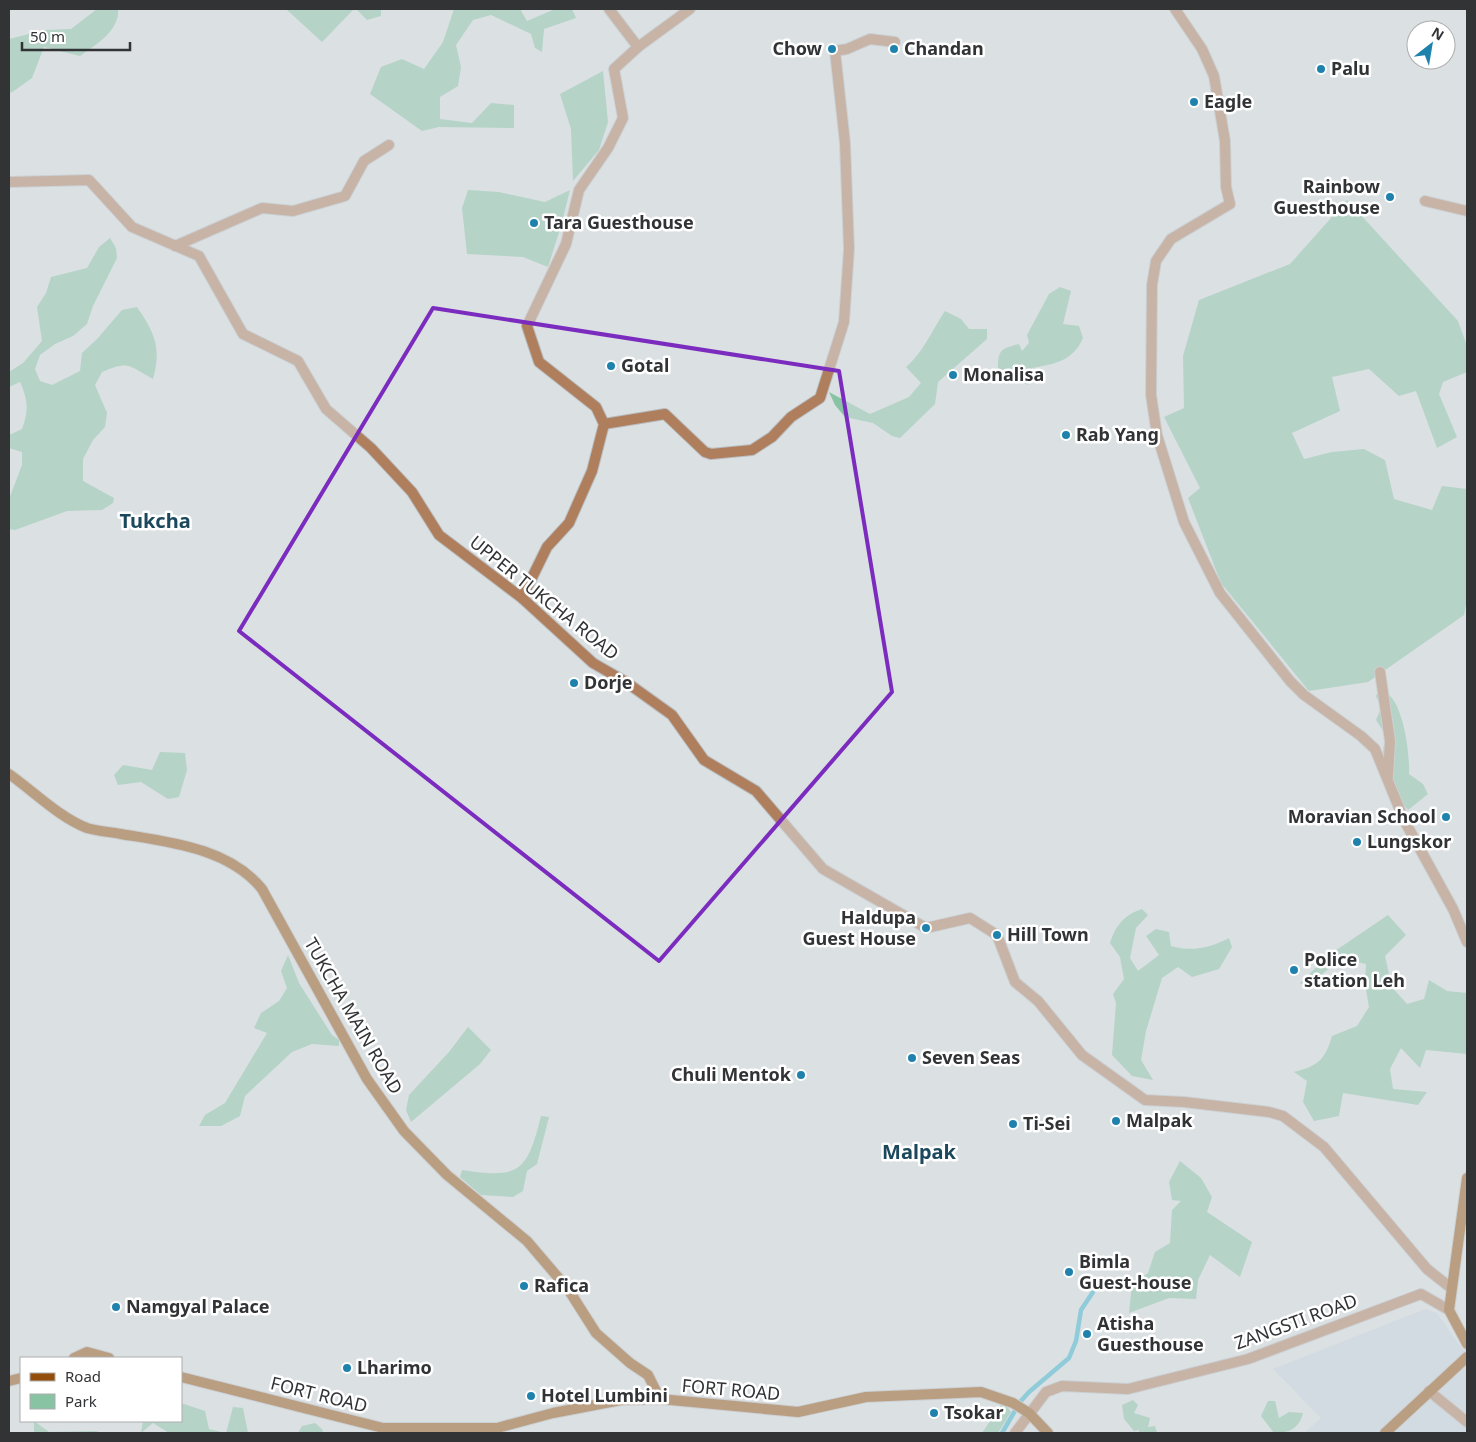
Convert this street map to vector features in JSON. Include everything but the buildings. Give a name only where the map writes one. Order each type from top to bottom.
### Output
[{"type":"street","points":[[609,9],[638,47]]},
{"type":"street","points":[[522,598],[547,547],[570,523],[592,472],[604,424],[596,408],[539,362],[527,326],[566,244],[579,190],[608,148],[623,118],[614,69],[638,47],[690,9]]},
{"type":"street","points":[[1175,9],[1202,49],[1214,76],[1225,141],[1226,188],[1230,204],[1171,239],[1156,261],[1152,284],[1151,395],[1157,435],[1186,528],[1220,593],[1297,688],[1375,749],[1404,820],[1453,909],[1467,942]]},
{"type":"street","points":[[604,424],[665,414],[705,452],[711,454],[752,450],[772,437],[791,417],[820,398],[844,322],[848,249],[845,142],[835,51],[847,49],[870,39],[895,42]]},
{"type":"street","points":[[175,246],[262,208],[293,211],[345,196],[364,161],[389,145]]},
{"type":"street","name":"UPPER TUKCHA ROAD","points":[[9,182],[89,180],[132,227],[199,256],[243,334],[298,362],[326,409],[371,448],[412,492],[438,535],[522,598],[593,663],[626,682],[672,716],[704,760],[756,790],[823,870],[926,928],[970,918],[997,935],[1015,982],[1038,1001],[1082,1055],[1145,1100],[1269,1112],[1283,1116],[1324,1147],[1427,1270],[1451,1288]]},
{"type":"street","points":[[1425,201],[1467,211]]},
{"type":"street","points":[[1380,672],[1390,740],[1387,780]]},
{"type":"street","name":"TUKCHA MAIN ROAD","points":[[9,774],[48,804],[86,828],[174,843],[220,857],[252,876],[262,889],[367,1078],[404,1131],[447,1175],[527,1241],[568,1289],[596,1333],[630,1363],[648,1375],[660,1400]]},
{"type":"street","points":[[1467,1178],[1449,1310],[1467,1344]]},
{"type":"street","name":"ZANGSTI ROAD","points":[[1021,1408],[1046,1392],[1062,1386],[1128,1389],[1248,1359],[1421,1294],[1449,1310]]},
{"type":"street","points":[[76,1357],[87,1352],[105,1357]]},
{"type":"street","points":[[1385,1433],[1467,1357]]},
{"type":"street","name":"FORT ROAD","points":[[182,1377],[383,1428],[497,1428],[553,1413],[621,1400],[660,1400],[798,1412],[866,1397],[919,1393],[981,1392],[1021,1408],[1048,1433]]},
{"type":"street","points":[[1429,1391],[1467,1422]]},
{"type":"street","points":[[1015,1433],[1021,1408]]},
{"type":"highlighted area","points":[[433,308],[839,371],[892,692],[659,961],[239,631]]},
{"type":"shaded area","points":[[1425,1309],[1437,1313],[1463,1350],[1467,1349],[1467,1433],[1304,1433],[1321,1418],[1273,1369]]},
{"type":"green space","points":[[97,9],[118,9],[118,17],[115,24],[105,37],[80,56],[44,47],[32,78],[11,93],[9,88],[9,39],[45,30],[71,29]]},
{"type":"green space","points":[[286,9],[354,9],[322,42]]},
{"type":"green space","points":[[356,9],[381,9],[381,16],[367,20]]},
{"type":"green space","points":[[454,9],[520,9],[527,21],[555,9],[572,9],[576,18],[544,29],[542,52],[535,48],[531,34],[491,15],[473,20],[456,45],[461,67],[458,86],[440,97],[440,119],[472,123],[491,103],[514,105],[514,128],[439,127],[422,131],[370,94],[381,67],[402,59],[424,69],[443,42]]},
{"type":"green space","points":[[603,71],[608,122],[599,150],[573,181],[571,129],[560,94]]},
{"type":"green space","points":[[468,190],[499,192],[545,202],[570,190],[548,267],[523,257],[467,254],[462,208]]},
{"type":"green space","points":[[1347,200],[1458,321],[1467,346],[1467,372],[1443,382],[1439,394],[1457,437],[1437,448],[1416,391],[1399,396],[1369,369],[1332,377],[1340,411],[1292,433],[1304,459],[1332,452],[1364,449],[1385,460],[1394,499],[1432,510],[1442,486],[1467,489],[1467,599],[1464,615],[1368,682],[1309,691],[1221,583],[1188,498],[1200,488],[1164,417],[1184,408],[1183,356],[1199,300],[1290,264]]},
{"type":"green space","points":[[110,238],[116,248],[117,258],[93,306],[87,324],[73,336],[55,344],[40,355],[35,369],[40,381],[52,385],[80,371],[82,353],[122,310],[137,307],[148,324],[155,340],[157,358],[153,379],[129,366],[118,366],[102,372],[95,385],[107,413],[105,427],[93,440],[83,459],[83,481],[114,498],[113,503],[102,510],[67,511],[15,530],[9,529],[9,499],[22,465],[22,452],[9,448],[9,435],[22,429],[27,405],[20,382],[9,387],[9,372],[23,363],[42,341],[37,307],[46,293],[51,277],[87,268],[99,247]]},
{"type":"green space","points":[[1060,287],[1071,291],[1063,324],[1079,326],[1083,338],[1079,346],[1069,357],[1056,363],[1032,368],[1028,385],[998,370],[1001,351],[1019,344],[1022,351],[1029,343],[1027,335],[1049,294]]},
{"type":"green space","points":[[945,311],[961,319],[969,329],[987,329],[987,339],[938,382],[935,404],[900,438],[892,436],[873,423],[845,417],[835,405],[829,392],[870,414],[909,397],[921,383],[906,367],[922,348]]},
{"type":"green space","points":[[1378,691],[1389,695],[1399,710],[1407,744],[1409,774],[1423,784],[1428,794],[1408,810],[1391,786],[1384,766],[1383,756],[1387,737],[1376,720],[1381,708],[1376,696]]},
{"type":"green space","points":[[160,752],[185,753],[187,770],[179,797],[168,799],[141,782],[118,785],[114,775],[123,765],[152,770]]},
{"type":"green space","points":[[1142,909],[1148,915],[1136,928],[1130,958],[1138,971],[1159,955],[1146,936],[1156,929],[1169,932],[1171,946],[1179,948],[1201,948],[1229,938],[1232,947],[1219,969],[1192,977],[1178,967],[1162,978],[1146,1031],[1141,1060],[1153,1080],[1132,1076],[1112,1055],[1116,1003],[1113,994],[1124,979],[1120,957],[1110,943],[1122,921],[1130,914]]},
{"type":"green space","points":[[1388,915],[1406,935],[1385,956],[1392,987],[1407,1004],[1424,999],[1429,980],[1447,991],[1467,993],[1467,1054],[1426,1050],[1420,1068],[1401,1048],[1390,1069],[1393,1089],[1427,1092],[1418,1105],[1343,1093],[1339,1116],[1314,1121],[1303,1102],[1307,1081],[1294,1072],[1319,1061],[1326,1051],[1332,1036],[1357,1026],[1369,1007],[1365,984],[1366,964],[1341,959],[1306,987],[1300,983],[1329,955]]},
{"type":"green space","points":[[288,955],[299,983],[332,1035],[339,1040],[339,1046],[312,1044],[292,1052],[245,1096],[240,1116],[221,1126],[199,1126],[205,1115],[225,1103],[267,1033],[254,1028],[261,1013],[279,1001],[287,988],[281,971]]},
{"type":"green space","points":[[468,1027],[491,1050],[480,1064],[411,1122],[406,1110],[409,1095],[449,1052]]},
{"type":"green space","points":[[541,1116],[549,1117],[537,1164],[527,1171],[523,1191],[513,1197],[481,1195],[460,1177],[462,1170],[497,1173],[509,1172],[518,1167],[525,1160],[531,1149]]},
{"type":"green space","points":[[1180,1161],[1201,1178],[1212,1197],[1207,1212],[1252,1242],[1240,1277],[1210,1255],[1198,1280],[1196,1299],[1169,1298],[1129,1313],[1132,1284],[1148,1273],[1155,1252],[1170,1243],[1172,1210],[1181,1201],[1172,1200],[1169,1182]]},
{"type":"green space","points":[[1133,1400],[1138,1405],[1134,1413],[1150,1418],[1148,1427],[1155,1426],[1157,1433],[1139,1433],[1139,1430],[1134,1431],[1124,1419],[1122,1405]]},
{"type":"green space","points":[[1268,1401],[1275,1401],[1279,1418],[1289,1412],[1303,1413],[1299,1423],[1289,1431],[1274,1433],[1261,1416]]},
{"type":"green space","points":[[182,1403],[205,1411],[209,1429],[225,1433],[169,1433],[153,1423],[141,1433],[143,1422],[182,1422]]},
{"type":"green space","points":[[1005,1404],[1011,1412],[998,1433],[982,1433],[1001,1405]]},
{"type":"green space","points":[[233,1407],[243,1408],[248,1433],[226,1433]]},
{"type":"green space","points":[[35,1422],[49,1432],[96,1431],[101,1433],[34,1433]]},
{"type":"green space","points":[[315,1423],[323,1430],[322,1433],[298,1433],[302,1426]]},
{"type":"waterway","points":[[1002,1433],[1020,1402],[1069,1358],[1076,1341],[1081,1310],[1093,1292]]},
{"type":"place","name":"Chow","points":[[832,49]]},
{"type":"place","name":"Chandan","points":[[894,49]]},
{"type":"place","name":"Palu","points":[[1321,69]]},
{"type":"place","name":"Eagle","points":[[1194,102]]},
{"type":"place","name":"Rainbow Guesthouse","points":[[1390,197]]},
{"type":"place","name":"Tara Guesthouse","points":[[534,223]]},
{"type":"place","name":"Gotal","points":[[611,366]]},
{"type":"place","name":"Monalisa","points":[[953,375]]},
{"type":"place","name":"Rab Yang","points":[[1066,435]]},
{"type":"place","name":"Dorje","points":[[574,683]]},
{"type":"place","name":"Moravian School","points":[[1446,817]]},
{"type":"place","name":"Lungskor","points":[[1357,842]]},
{"type":"place","name":"Haldupa Guest House","points":[[926,928]]},
{"type":"place","name":"Hill Town","points":[[997,935]]},
{"type":"place","name":"Police station Leh","points":[[1294,970]]},
{"type":"place","name":"Seven Seas","points":[[912,1058]]},
{"type":"place","name":"Chuli Mentok","points":[[801,1075]]},
{"type":"place","name":"Malpak","points":[[1116,1121]]},
{"type":"place","name":"Ti-Sei","points":[[1013,1124]]},
{"type":"place","name":"Bimla Guest-house","points":[[1069,1272]]},
{"type":"place","name":"Rafica","points":[[524,1286]]},
{"type":"place","name":"Namgyal Palace","points":[[116,1307]]},
{"type":"place","name":"Atisha Guesthouse","points":[[1087,1334]]},
{"type":"place","name":"Lharimo","points":[[347,1368]]},
{"type":"place","name":"Hotel Lumbini","points":[[531,1396]]},
{"type":"place","name":"Tsokar","points":[[934,1413]]},
{"type":"district","name":"Tukcha","points":[[155,521]]},
{"type":"district","name":"Malpak","points":[[919,1152]]}]
